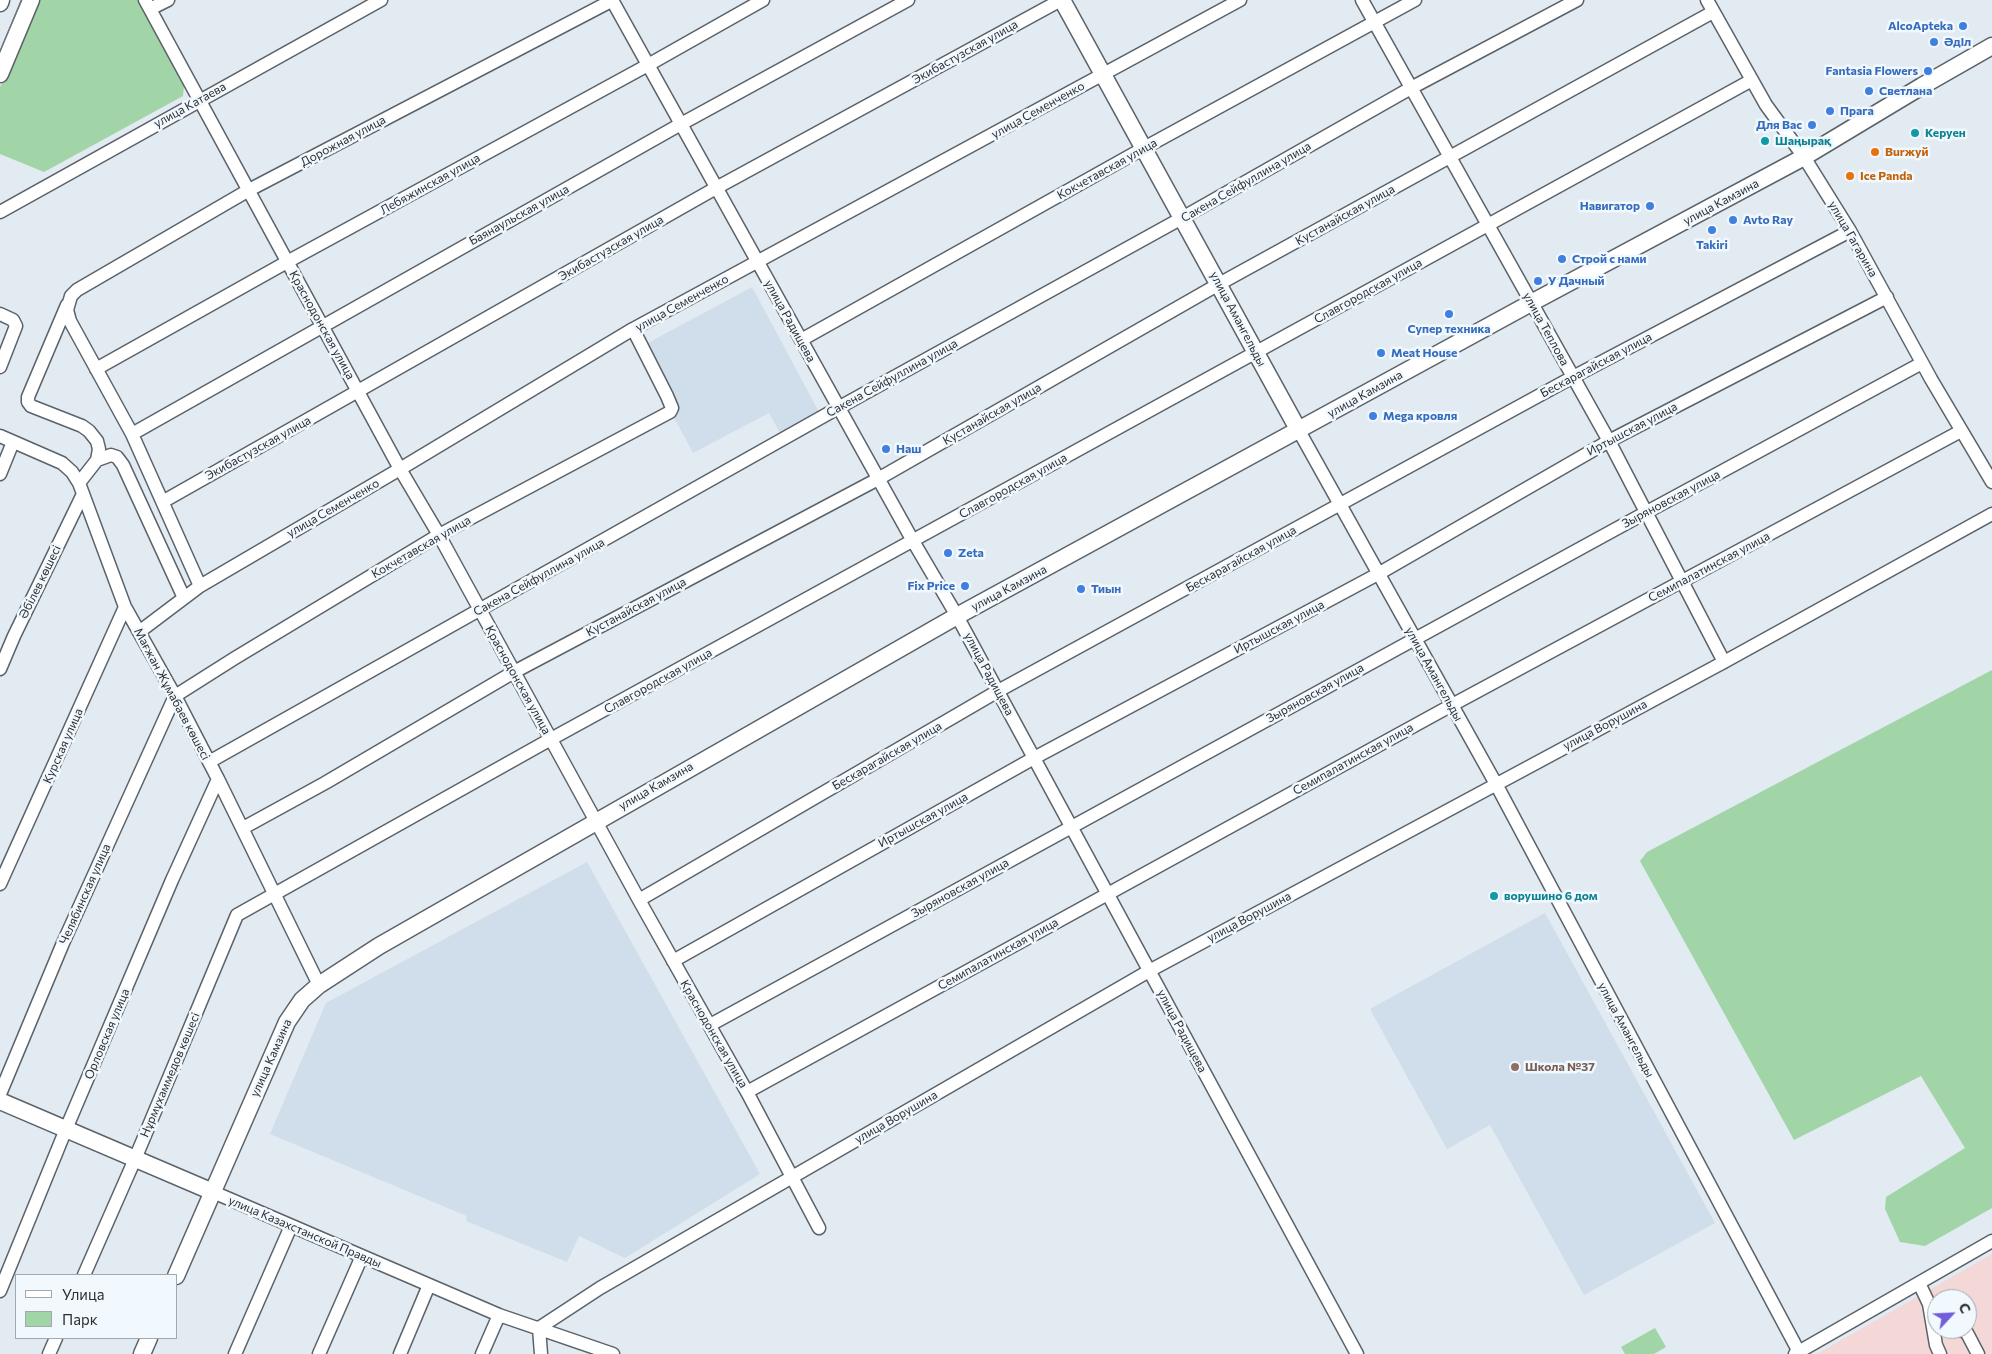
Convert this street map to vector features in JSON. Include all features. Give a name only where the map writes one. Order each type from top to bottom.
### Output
[{"type":"main road","points":[[0,74],[31,0]]},
{"type":"main road","name":"улица Амангельды","points":[[1061,0],[1299,430]]},
{"type":"main road","name":"улица Камзина","points":[[177,1274],[286,1022],[302,1000],[319,985],[379,946],[595,821],[957,616],[1531,303],[1804,157],[1992,46]]},
{"type":"main road","name":"улица Казахстанской Правды","points":[[0,1101],[213,1192]]},
{"type":"main road","points":[[142,1354],[149,1339]]},
{"type":"street","points":[[148,5],[168,0]]},
{"type":"street","name":"улица Катаева","points":[[0,212],[381,0]]},
{"type":"street","name":"улица Радищева","points":[[612,0],[838,408],[957,616],[1357,1354]]},
{"type":"street","name":"Дорожная улица","points":[[68,303],[71,296],[77,290],[249,190],[612,0]]},
{"type":"street","name":"Лебяжинская улица","points":[[96,369],[763,0]]},
{"type":"street","name":"Баянаульская улица","points":[[132,434],[681,124],[908,0]]},
{"type":"street","name":"Экибастузская улица","points":[[164,501],[716,188],[1061,0]]},
{"type":"street","name":"улица Семенченко","points":[[139,632],[200,586],[633,329],[1240,0]]},
{"type":"street","name":"улица Теплова","points":[[1362,0],[1609,441],[1724,662]]},
{"type":"street","name":"Кокчетавская улица","points":[[801,340],[1144,148],[1416,0]]},
{"type":"street","name":"Сакена Сейфуллина улица","points":[[209,762],[1411,88],[1577,0]]},
{"type":"street","name":"улица Гагарина","points":[[1707,0],[1766,105],[1804,157],[1850,230],[1922,363],[1992,482]]},
{"type":"street","name":"Краснодонская улица","points":[[148,5],[400,469],[439,535],[638,900],[747,1092],[818,1228]]},
{"type":"street","name":"Кустанайская улица","points":[[243,828],[325,783],[514,672],[878,479],[1219,284],[1714,12]]},
{"type":"street","name":"Славгородская улица","points":[[276,894],[551,739],[1752,80]]},
{"type":"street","name":"Бескарагайская улица","points":[[638,900],[998,691],[1340,506],[1573,377],[1850,230]]},
{"type":"street","name":"Иртышская улица","points":[[673,961],[1034,758],[1378,574],[1609,441],[1887,297]]},
{"type":"street","points":[[68,303],[67,310],[70,320],[132,434],[164,501],[200,586]]},
{"type":"street","points":[[68,303],[28,397],[28,402],[31,406],[82,426],[89,431],[97,441],[99,449],[97,460],[111,455],[117,457],[123,465],[184,598]]},
{"type":"street","points":[[0,314],[13,320],[16,326],[0,367]]},
{"type":"street","name":"Кокчетавская улица","points":[[175,696],[234,658],[439,535],[670,412],[672,408],[667,396],[633,329]]},
{"type":"street","name":"Зыряновская улица","points":[[710,1026],[1922,363]]},
{"type":"street","name":"улица Амангельды","points":[[1299,430],[1496,784],[1797,1353]]},
{"type":"street","name":"Семипалатинская улица","points":[[747,1092],[1452,705],[1961,431]]},
{"type":"street","name":"Мағжан Жұмабаев көшесі","points":[[0,436],[62,463],[72,472],[81,489],[125,607],[175,696],[243,828],[319,985]]},
{"type":"street","points":[[0,474],[13,442]]},
{"type":"street","name":"Әбілев көшесі","points":[[0,669],[81,489],[97,460]]},
{"type":"street","name":"улица Ворушина","points":[[539,1328],[600,1288],[1149,971],[1724,662],[1992,514]]},
{"type":"street","name":"Курская улица","points":[[0,884],[125,607]]},
{"type":"street","name":"Челябинская улица","points":[[0,1094],[63,943],[175,696]]},
{"type":"street","name":"Орловская улица","points":[[0,1291],[172,880],[218,780]]},
{"type":"street","name":"Нұрмұхаммедов көшесі","points":[[84,1274],[135,1159],[237,915],[276,894]]},
{"type":"street","name":"улица Казахстанской Правды","points":[[213,1192],[499,1315],[613,1354]]},
{"type":"street","points":[[235,1354],[291,1226]]},
{"type":"street","points":[[1797,1353],[1992,1241]]},
{"type":"street","points":[[319,1354],[362,1256]]},
{"type":"street","points":[[1919,1284],[1927,1300]]},
{"type":"street","points":[[400,1354],[429,1285]]},
{"type":"street","points":[[482,1354],[499,1315]]},
{"type":"street","points":[[539,1328],[541,1354]]},
{"type":"street","points":[[49,1354],[56,1339]]},
{"type":"street","points":[[1936,1339],[1940,1354]]},
{"type":"street","points":[[1969,1339],[1978,1354]]},
{"type":"shaded area","points":[[752,287],[820,414],[781,435],[769,413],[693,453],[637,349]]},
{"type":"shaded area","points":[[587,862],[760,1174],[625,1258],[579,1236],[567,1262],[466,1221],[467,1216],[270,1134],[326,1003]]},
{"type":"shaded area","name":"Школа №37","points":[[1545,913],[1715,1223],[1584,1295],[1490,1125],[1447,1149],[1370,1009]]},
{"type":"shaded area","points":[[1992,1254],[1992,1354],[1817,1354],[1927,1291],[1927,1339],[1977,1339],[1977,1289],[1931,1289]]},
{"type":"green space","points":[[38,0],[141,0],[185,76],[183,96],[44,172],[0,154],[0,87]]},
{"type":"green space","points":[[1992,670],[1992,1208],[1925,1246],[1900,1242],[1885,1209],[1886,1197],[1965,1148],[1921,1076],[1794,1140],[1640,861],[1647,852]]},
{"type":"green space","points":[[1655,1328],[1666,1347],[1654,1354],[1625,1354],[1621,1347]]},
{"type":"tram line","points":[[0,51],[22,0]]},
{"type":"place","name":"AlcoApteka","points":[[1963,26]]},
{"type":"place","name":"Әділ","points":[[1934,42]]},
{"type":"place","name":"Fantasia Flowers","points":[[1928,71]]},
{"type":"place","name":"Светлана","points":[[1869,91]]},
{"type":"place","name":"Прага","points":[[1830,111]]},
{"type":"place","name":"Для Вас","points":[[1812,125]]},
{"type":"place","name":"Керуен","points":[[1915,133]]},
{"type":"place","name":"Шаңырақ","points":[[1765,141]]},
{"type":"place","name":"Burжуй","points":[[1875,152]]},
{"type":"place","name":"Ice Panda","points":[[1850,176]]},
{"type":"place","name":"Навигатор","points":[[1650,206]]},
{"type":"place","name":"Avto Ray","points":[[1733,220]]},
{"type":"place","name":"Takiri","points":[[1712,230]]},
{"type":"place","name":"Строй с нами","points":[[1562,259]]},
{"type":"place","name":"У Дачный","points":[[1538,281]]},
{"type":"place","name":"Супер техника","points":[[1449,314]]},
{"type":"place","name":"Meat House","points":[[1381,353]]},
{"type":"place","name":"Mega кровля","points":[[1373,416]]},
{"type":"place","name":"Наш","points":[[886,449]]},
{"type":"place","name":"Zeta","points":[[948,553]]},
{"type":"place","name":"Fix Price","points":[[965,586]]},
{"type":"place","name":"Тиын","points":[[1081,589]]},
{"type":"place","name":"ворушино 6 дом","points":[[1494,896]]},
{"type":"place","name":"Школа №37","points":[[1515,1067]]}]
